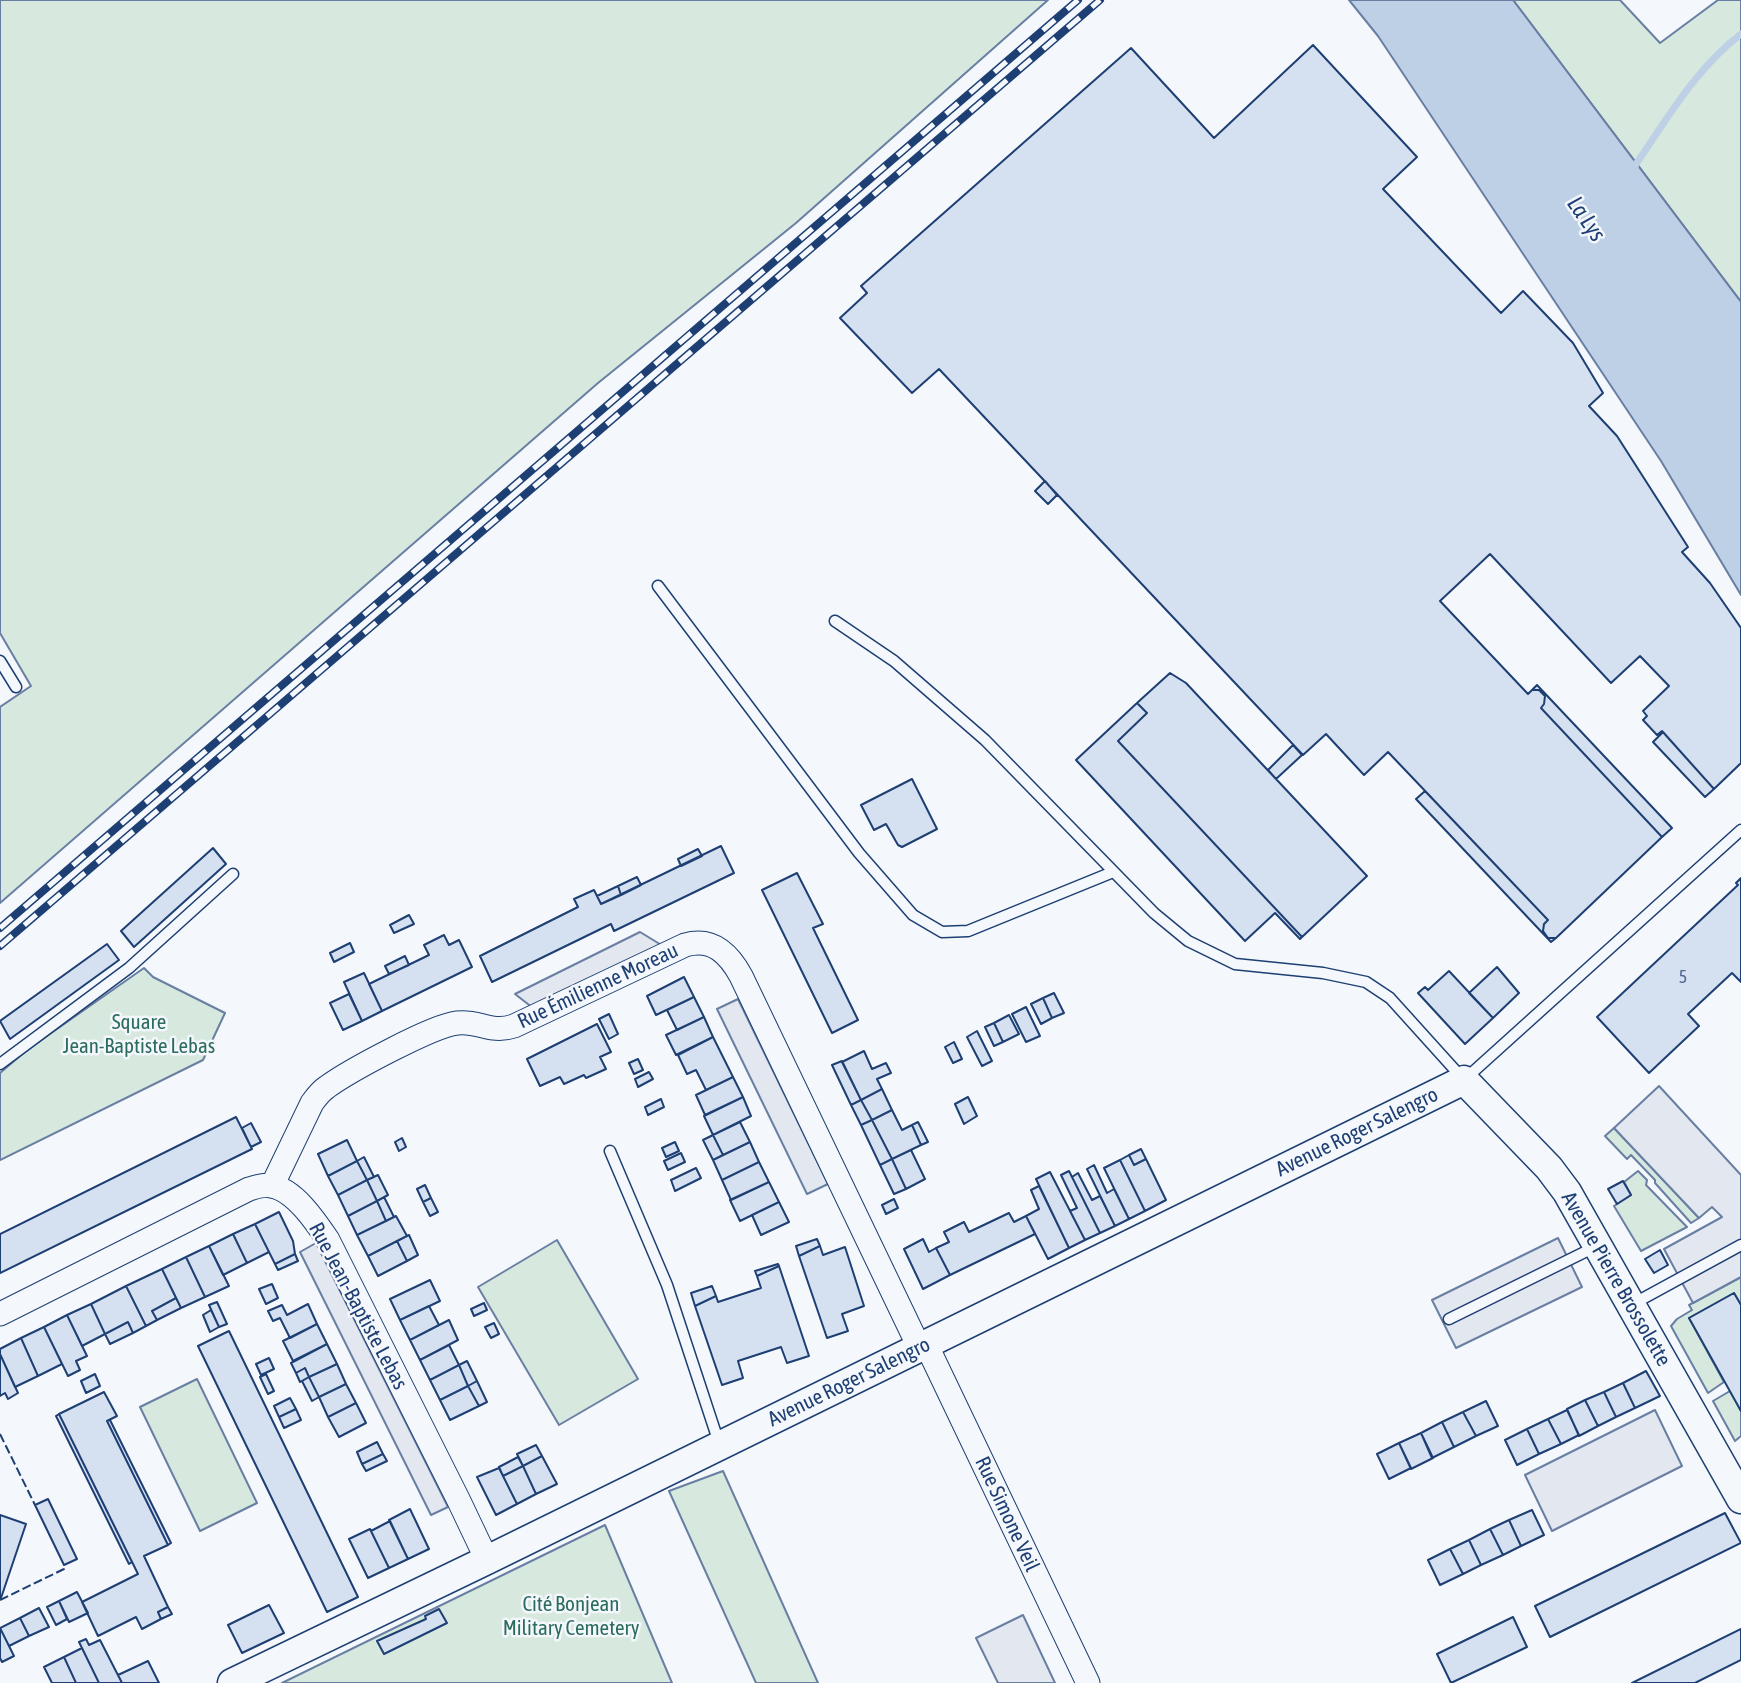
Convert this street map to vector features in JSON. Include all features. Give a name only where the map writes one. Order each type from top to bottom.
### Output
[{"type":"street","name":"Rue Émilienne Moreau","points":[[272,1185],[312,1102],[328,1086],[349,1073],[449,1024],[472,1024],[490,1030],[514,1026],[685,945],[705,943],[730,957],[741,976],[923,1345]]},
{"type":"street","name":"Avenue Pierre Brossolette","points":[[1464,1080],[1549,1168],[1567,1192],[1737,1482]]},
{"type":"street","name":"Avenue Roger Salengro","points":[[232,1683],[1464,1080]]},
{"type":"street","points":[[0,1314],[249,1189],[272,1185]]},
{"type":"street","name":"Rue Jean-Baptiste Lebas","points":[[272,1185],[284,1190],[304,1209],[328,1240],[487,1560]]},
{"type":"street","name":"Rue Simone Veil","points":[[923,1345],[1088,1683]]},
{"type":"lane","points":[[657,586],[859,853],[913,915],[942,932],[968,931],[1113,872]]},
{"type":"lane","points":[[835,621],[894,661],[985,740],[1154,914],[1188,941],[1235,964],[1366,982],[1390,998],[1464,1080],[1741,830]]},
{"type":"lane","points":[[0,661],[16,687]]},
{"type":"lane","points":[[0,1064],[129,968],[233,874]]},
{"type":"lane","points":[[610,1151],[667,1285],[720,1445]]},
{"type":"lane","points":[[1631,1305],[1741,1245]]},
{"type":"lane","points":[[1448,1319],[1597,1246]]},
{"type":"green space","points":[[0,0],[1048,0],[796,223],[598,383],[0,903],[0,707],[31,686],[0,633]]},
{"type":"green space","points":[[1513,0],[1620,0],[1660,43],[1718,0],[1741,0],[1741,302]]},
{"type":"green space","name":"Square Jean-Baptiste Lebas","points":[[144,968],[153,977],[225,1013],[203,1060],[0,1160],[0,1073],[27,1050]]},
{"type":"green space","points":[[1614,1128],[1699,1218],[1691,1223],[1631,1155],[1627,1159],[1605,1136]]},
{"type":"green space","points":[[1638,1171],[1647,1180],[1646,1185],[1687,1227],[1641,1251],[1614,1206],[1631,1195],[1624,1182]]},
{"type":"green space","points":[[557,1240],[638,1379],[559,1425],[478,1287]]},
{"type":"green space","points":[[1741,1277],[1741,1305],[1734,1293],[1689,1318],[1724,1382],[1708,1393],[1671,1326],[1692,1310],[1689,1305]]},
{"type":"green space","points":[[197,1379],[257,1503],[200,1531],[140,1407]]},
{"type":"green space","points":[[1730,1391],[1741,1411],[1741,1436],[1735,1441],[1713,1401]]},
{"type":"green space","points":[[723,1471],[818,1683],[756,1683],[669,1491]]},
{"type":"green space","name":"Cité Bonjean Military Cemetery","points":[[605,1525],[672,1683],[282,1683]]},
{"type":"shaded area","points":[[640,932],[663,946],[533,1008],[515,994]]},
{"type":"shaded area","points":[[738,999],[828,1184],[807,1194],[717,1009]]},
{"type":"shaded area","points":[[1659,1086],[1741,1175],[1741,1277],[1693,1303],[1664,1249],[1722,1217],[1712,1207],[1699,1218],[1614,1128]]},
{"type":"shaded area","points":[[1558,1238],[1582,1287],[1456,1348],[1432,1300]]},
{"type":"shaded area","points":[[316,1243],[448,1507],[431,1515],[300,1252]]},
{"type":"shaded area","points":[[1655,1410],[1682,1466],[1552,1531],[1525,1475]]},
{"type":"shaded area","points":[[1023,1615],[1055,1683],[998,1683],[976,1638]]},
{"type":"water","name":"La Lys","points":[[1349,0],[1513,0],[1741,302],[1741,595],[1661,461],[1378,36]]},
{"type":"building","points":[[1313,45],[1417,157],[1383,189],[1501,313],[1523,291],[1573,343],[1603,393],[1589,406],[1617,436],[1688,547],[1682,552],[1710,583],[1741,628],[1741,763],[1714,789],[1662,731],[1657,735],[1643,720],[1647,716],[1643,711],[1669,686],[1640,656],[1611,683],[1490,554],[1440,601],[1528,694],[1532,690],[1539,690],[1545,696],[1541,708],[1662,837],[1556,938],[1548,938],[1543,931],[1548,920],[1388,752],[1364,775],[1326,734],[1303,755],[939,369],[912,393],[840,318],[867,293],[861,286],[1131,48],[1214,138]]},
{"type":"building","points":[[1045,481],[1057,495],[1048,504],[1035,491]]},
{"type":"building","points":[[1170,673],[1186,683],[1367,876],[1302,937],[1118,741],[1147,713],[1137,703]]},
{"type":"building","points":[[1537,685],[1672,828],[1662,837],[1541,708],[1545,696],[1539,690],[1532,690]]},
{"type":"building","points":[[1137,703],[1147,713],[1118,741],[1302,937],[1300,939],[1275,913],[1245,941],[1076,760]]},
{"type":"building","points":[[1663,732],[1714,789],[1705,797],[1653,742]]},
{"type":"building","points":[[1293,745],[1302,755],[1276,779],[1268,770]]},
{"type":"building","points":[[912,779],[937,829],[902,847],[898,845],[886,824],[874,830],[861,805]]},
{"type":"building","points":[[1425,791],[1548,920],[1543,931],[1548,938],[1556,938],[1551,942],[1416,799]]},
{"type":"building","points":[[721,846],[734,873],[614,931],[611,924],[492,982],[480,956],[578,907],[574,899],[594,890],[601,904]]},
{"type":"building","points":[[213,848],[226,864],[134,947],[121,931]]},
{"type":"building","points":[[698,849],[702,856],[681,866],[678,859]]},
{"type":"building","points":[[797,873],[823,924],[813,928],[858,1020],[832,1033],[762,890]]},
{"type":"building","points":[[637,877],[641,885],[621,895],[618,886]]},
{"type":"building","points":[[1741,878],[1741,982],[1732,973],[1688,1014],[1699,1026],[1649,1073],[1597,1017],[1738,885],[1736,883]]},
{"type":"building","points":[[618,886],[621,895],[601,904],[597,896]]},
{"type":"building","points":[[409,915],[414,924],[394,933],[390,925]]},
{"type":"building","points":[[444,935],[449,945],[459,940],[472,967],[382,1011],[369,984],[429,955],[424,945]]},
{"type":"building","points":[[350,943],[354,952],[334,962],[330,953]]},
{"type":"building","points":[[107,944],[119,960],[10,1039],[0,1021]]},
{"type":"building","points":[[405,956],[409,965],[389,974],[385,966]]},
{"type":"building","points":[[1497,967],[1519,993],[1493,1018],[1469,993]]},
{"type":"building","points":[[1449,971],[1493,1018],[1465,1044],[1418,993],[1425,987],[1428,990]]},
{"type":"building","points":[[364,973],[382,1011],[362,1021],[344,982]]},
{"type":"building","points":[[684,977],[694,997],[656,1015],[647,996]]},
{"type":"building","points":[[1054,993],[1064,1013],[1052,1018],[1043,998]]},
{"type":"building","points":[[349,994],[362,1021],[343,1030],[330,1003]]},
{"type":"building","points":[[694,997],[704,1017],[677,1030],[667,1010]]},
{"type":"building","points":[[1043,998],[1052,1018],[1041,1024],[1031,1004]]},
{"type":"building","points":[[1026,1007],[1040,1036],[1026,1042],[1012,1014]]},
{"type":"building","points":[[609,1014],[618,1034],[609,1039],[599,1019]]},
{"type":"building","points":[[1009,1015],[1019,1034],[1003,1042],[994,1023]]},
{"type":"building","points":[[704,1017],[713,1037],[676,1055],[666,1035]]},
{"type":"building","points":[[994,1023],[1003,1042],[994,1046],[985,1027]]},
{"type":"building","points":[[597,1024],[611,1052],[600,1057],[606,1069],[564,1084],[560,1077],[540,1086],[527,1059]]},
{"type":"building","points":[[977,1031],[992,1061],[982,1066],[967,1037]]},
{"type":"building","points":[[713,1037],[733,1077],[706,1090],[696,1070],[687,1074],[678,1055]]},
{"type":"building","points":[[954,1042],[962,1059],[953,1063],[945,1047]]},
{"type":"building","points":[[864,1051],[872,1069],[886,1063],[891,1073],[877,1079],[882,1089],[861,1100],[842,1062]]},
{"type":"building","points":[[638,1059],[643,1070],[634,1074],[629,1063]]},
{"type":"building","points":[[842,1061],[861,1100],[851,1105],[832,1065]]},
{"type":"building","points":[[649,1072],[653,1079],[638,1087],[635,1079]]},
{"type":"building","points":[[733,1077],[743,1097],[705,1115],[696,1095]]},
{"type":"building","points":[[882,1089],[892,1110],[872,1120],[861,1100]]},
{"type":"building","points":[[743,1097],[751,1116],[713,1135],[704,1116]]},
{"type":"building","points":[[968,1097],[977,1116],[964,1124],[955,1104]]},
{"type":"building","points":[[661,1099],[664,1107],[648,1115],[645,1107]]},
{"type":"building","points":[[861,1100],[872,1120],[861,1125],[851,1105]]},
{"type":"building","points":[[892,1110],[902,1130],[912,1125],[921,1145],[892,1159],[872,1120]]},
{"type":"building","points":[[236,1117],[252,1149],[0,1273],[0,1234]]},
{"type":"building","points":[[872,1120],[892,1159],[880,1165],[861,1125]]},
{"type":"building","points":[[740,1122],[750,1142],[723,1155],[713,1135]]},
{"type":"building","points":[[918,1122],[928,1142],[921,1145],[912,1125]]},
{"type":"building","points":[[251,1123],[261,1142],[251,1147],[242,1128]]},
{"type":"building","points":[[713,1135],[723,1155],[713,1160],[703,1140]]},
{"type":"building","points":[[402,1138],[406,1147],[399,1151],[395,1142]]},
{"type":"building","points":[[347,1140],[357,1161],[328,1176],[318,1154]]},
{"type":"building","points":[[675,1142],[679,1151],[666,1157],[662,1148]]},
{"type":"building","points":[[750,1142],[759,1162],[722,1180],[713,1160]]},
{"type":"building","points":[[1141,1149],[1146,1159],[1134,1165],[1129,1155]]},
{"type":"building","points":[[911,1150],[925,1179],[906,1189],[892,1159]]},
{"type":"building","points":[[681,1153],[685,1162],[668,1170],[664,1161]]},
{"type":"building","points":[[1129,1155],[1134,1165],[1146,1159],[1166,1200],[1145,1211],[1120,1160]]},
{"type":"building","points":[[364,1157],[374,1177],[367,1180],[357,1161]]},
{"type":"building","points":[[892,1159],[906,1189],[894,1194],[880,1165]]},
{"type":"building","points":[[1120,1160],[1145,1211],[1129,1219],[1104,1168]]},
{"type":"building","points":[[357,1161],[367,1180],[338,1195],[328,1176]]},
{"type":"building","points":[[759,1162],[769,1182],[731,1200],[722,1180]]},
{"type":"building","points":[[1094,1165],[1107,1193],[1114,1189],[1129,1219],[1115,1226],[1087,1169]]},
{"type":"building","points":[[696,1168],[701,1178],[675,1191],[671,1180]]},
{"type":"building","points":[[1069,1171],[1100,1233],[1085,1240],[1070,1211],[1077,1208],[1061,1175]]},
{"type":"building","points":[[1050,1172],[1085,1240],[1069,1248],[1036,1179]]},
{"type":"building","points":[[1078,1173],[1092,1200],[1100,1196],[1115,1226],[1100,1233],[1072,1177]]},
{"type":"building","points":[[378,1175],[388,1195],[377,1201],[367,1180]]},
{"type":"building","points":[[367,1180],[377,1201],[348,1216],[338,1195]]},
{"type":"building","points":[[1623,1181],[1631,1195],[1617,1204],[1608,1189]]},
{"type":"building","points":[[769,1182],[779,1202],[740,1221],[730,1200]]},
{"type":"building","points":[[425,1185],[431,1198],[423,1202],[417,1189]]},
{"type":"building","points":[[1039,1186],[1069,1248],[1048,1259],[1026,1216],[1039,1209],[1031,1190]]},
{"type":"building","points":[[384,1197],[394,1217],[386,1221],[377,1201]]},
{"type":"building","points":[[431,1198],[438,1212],[430,1216],[423,1202]]},
{"type":"building","points":[[894,1199],[898,1208],[886,1214],[882,1205]]},
{"type":"building","points":[[377,1201],[386,1221],[357,1235],[348,1216]]},
{"type":"building","points":[[779,1202],[789,1222],[761,1235],[752,1215]]},
{"type":"building","points":[[279,1212],[293,1241],[295,1254],[275,1264],[255,1224]]},
{"type":"building","points":[[1009,1213],[1014,1222],[1026,1216],[1035,1234],[950,1275],[936,1248],[949,1242],[944,1232],[964,1222],[969,1232]]},
{"type":"building","points":[[396,1216],[407,1236],[368,1256],[357,1235]]},
{"type":"building","points":[[255,1224],[269,1252],[247,1263],[233,1234]]},
{"type":"building","points":[[233,1234],[247,1263],[223,1275],[209,1246]]},
{"type":"building","points":[[409,1235],[418,1255],[407,1261],[397,1241]]},
{"type":"building","points":[[817,1239],[820,1246],[799,1256],[796,1246]]},
{"type":"building","points":[[923,1239],[929,1252],[936,1248],[950,1275],[923,1289],[904,1249]]},
{"type":"building","points":[[397,1241],[407,1261],[378,1276],[368,1256]]},
{"type":"building","points":[[209,1246],[229,1286],[205,1297],[186,1257]]},
{"type":"building","points":[[820,1246],[823,1255],[845,1247],[864,1306],[842,1314],[848,1331],[827,1338],[799,1256]]},
{"type":"building","points":[[1660,1250],[1668,1265],[1654,1273],[1645,1259]]},
{"type":"building","points":[[295,1254],[298,1261],[278,1270],[275,1264]]},
{"type":"building","points":[[186,1257],[205,1297],[181,1308],[162,1269]]},
{"type":"building","points":[[778,1264],[779,1266],[757,1276],[755,1271]]},
{"type":"building","points":[[779,1266],[809,1356],[787,1363],[781,1347],[738,1361],[743,1378],[722,1385],[695,1306],[716,1296],[718,1302],[761,1288],[757,1276]]},
{"type":"building","points":[[162,1269],[176,1298],[152,1311],[157,1320],[146,1326],[126,1286]]},
{"type":"building","points":[[430,1280],[440,1301],[400,1320],[390,1299]]},
{"type":"building","points":[[272,1284],[278,1298],[266,1304],[259,1289]]},
{"type":"building","points":[[126,1286],[146,1326],[133,1333],[128,1322],[105,1334],[91,1304]]},
{"type":"building","points":[[712,1286],[716,1296],[695,1306],[691,1293]]},
{"type":"building","points":[[1734,1293],[1741,1305],[1741,1411],[1689,1318]]},
{"type":"building","points":[[176,1298],[181,1308],[157,1320],[152,1311]]},
{"type":"building","points":[[217,1302],[227,1324],[219,1327],[209,1305]]},
{"type":"building","points":[[484,1303],[487,1310],[474,1316],[471,1309]]},
{"type":"building","points":[[91,1304],[105,1334],[82,1346],[67,1315]]},
{"type":"building","points":[[308,1304],[317,1324],[290,1338],[280,1318],[273,1321],[268,1311],[282,1305],[287,1315]]},
{"type":"building","points":[[429,1306],[439,1325],[410,1340],[400,1320]]},
{"type":"building","points":[[211,1310],[219,1327],[210,1332],[203,1315]]},
{"type":"building","points":[[67,1315],[87,1356],[76,1361],[80,1370],[68,1376],[44,1327]]},
{"type":"building","points":[[449,1320],[458,1340],[420,1360],[410,1340]]},
{"type":"building","points":[[128,1322],[133,1333],[110,1344],[105,1334]]},
{"type":"building","points":[[494,1323],[499,1334],[491,1338],[485,1327]]},
{"type":"building","points":[[317,1324],[327,1344],[293,1361],[283,1341]]},
{"type":"building","points":[[44,1327],[62,1364],[38,1376],[21,1338]]},
{"type":"building","points":[[229,1331],[358,1597],[327,1612],[198,1346]]},
{"type":"building","points":[[21,1338],[38,1376],[15,1387],[0,1349]]},
{"type":"building","points":[[327,1344],[337,1364],[309,1377],[305,1368],[296,1373],[291,1363]]},
{"type":"building","points":[[449,1345],[459,1365],[430,1380],[420,1360]]},
{"type":"building","points":[[0,1354],[18,1393],[8,1399],[5,1393],[0,1396]]},
{"type":"building","points":[[269,1358],[274,1369],[261,1375],[256,1364]]},
{"type":"building","points":[[467,1361],[477,1381],[468,1386],[459,1365]]},
{"type":"building","points":[[337,1364],[346,1384],[319,1397],[309,1377]]},
{"type":"building","points":[[459,1365],[468,1386],[440,1400],[430,1380]]},
{"type":"building","points":[[305,1368],[309,1377],[300,1382],[296,1373]]},
{"type":"building","points":[[1646,1371],[1660,1396],[1635,1408],[1623,1383]]},
{"type":"building","points":[[95,1374],[100,1386],[86,1393],[81,1381]]},
{"type":"building","points":[[266,1374],[274,1391],[268,1394],[260,1377]]},
{"type":"building","points":[[309,1377],[319,1397],[312,1401],[302,1381]]},
{"type":"building","points":[[477,1381],[487,1402],[479,1406],[468,1386]]},
{"type":"building","points":[[1623,1383],[1635,1408],[1616,1417],[1604,1392]]},
{"type":"building","points":[[346,1384],[356,1403],[328,1417],[319,1397]]},
{"type":"building","points":[[468,1386],[479,1406],[450,1420],[440,1400]]},
{"type":"building","points":[[104,1392],[117,1416],[107,1421],[168,1545],[144,1556],[168,1607],[158,1612],[161,1619],[142,1629],[136,1617],[98,1636],[82,1602],[138,1574],[59,1414]]},
{"type":"building","points":[[1604,1392],[1616,1417],[1598,1426],[1585,1400]]},
{"type":"building","points":[[290,1398],[296,1409],[279,1417],[274,1406]]},
{"type":"building","points":[[1585,1400],[1598,1426],[1579,1436],[1567,1409]]},
{"type":"building","points":[[1486,1401],[1498,1426],[1476,1436],[1463,1412]]},
{"type":"building","points":[[356,1403],[366,1423],[339,1437],[328,1417]]},
{"type":"building","points":[[296,1409],[301,1420],[284,1428],[279,1417]]},
{"type":"building","points":[[1567,1410],[1579,1435],[1561,1444],[1548,1419]]},
{"type":"building","points":[[1463,1412],[1476,1436],[1454,1447],[1442,1422]]},
{"type":"building","points":[[59,1414],[132,1562],[129,1564],[56,1416]]},
{"type":"building","points":[[1548,1419],[1561,1444],[1539,1454],[1527,1429]]},
{"type":"building","points":[[110,1420],[171,1543],[168,1545],[107,1421]]},
{"type":"building","points":[[1442,1422],[1454,1447],[1432,1458],[1421,1433]]},
{"type":"building","points":[[1527,1429],[1539,1454],[1517,1465],[1505,1440]]},
{"type":"building","points":[[1421,1433],[1433,1458],[1411,1469],[1399,1443]]},
{"type":"building","points":[[377,1442],[383,1454],[362,1464],[357,1452]]},
{"type":"building","points":[[1399,1443],[1411,1468],[1389,1479],[1377,1454]]},
{"type":"building","points":[[536,1445],[542,1456],[523,1466],[517,1454]]},
{"type":"building","points":[[383,1454],[387,1461],[366,1471],[362,1464]]},
{"type":"building","points":[[542,1456],[557,1484],[536,1494],[523,1466]]},
{"type":"building","points":[[518,1457],[523,1466],[503,1476],[499,1467]]},
{"type":"building","points":[[523,1466],[536,1494],[517,1504],[503,1476]]},
{"type":"building","points":[[499,1468],[517,1504],[496,1515],[477,1477]]},
{"type":"building","points":[[48,1499],[77,1559],[64,1565],[35,1505]]},
{"type":"building","points":[[410,1509],[429,1549],[408,1559],[389,1520]]},
{"type":"building","points":[[1532,1510],[1544,1535],[1521,1546],[1509,1520]]},
{"type":"building","points":[[1725,1513],[1741,1543],[1550,1637],[1535,1606]]},
{"type":"building","points":[[0,1515],[26,1524],[1,1598],[0,1598]]},
{"type":"building","points":[[1509,1520],[1521,1546],[1503,1555],[1490,1529]]},
{"type":"building","points":[[390,1521],[408,1559],[389,1568],[371,1531]]},
{"type":"building","points":[[370,1529],[389,1568],[368,1578],[349,1539]]},
{"type":"building","points":[[1490,1529],[1503,1555],[1481,1565],[1469,1540]]},
{"type":"building","points":[[1469,1540],[1481,1565],[1463,1574],[1450,1549]]},
{"type":"building","points":[[1450,1549],[1463,1574],[1440,1585],[1428,1560]]},
{"type":"building","points":[[77,1592],[88,1613],[69,1622],[59,1601]]},
{"type":"building","points":[[59,1601],[67,1619],[56,1625],[47,1607]]},
{"type":"building","points":[[269,1605],[284,1633],[242,1653],[228,1625]]},
{"type":"building","points":[[168,1607],[172,1614],[161,1619],[158,1612]]},
{"type":"building","points":[[39,1608],[49,1627],[29,1636],[20,1618]]},
{"type":"building","points":[[439,1609],[447,1623],[384,1654],[377,1641],[426,1619],[425,1616]]},
{"type":"building","points":[[1513,1617],[1527,1647],[1451,1683],[1437,1654]]},
{"type":"building","points":[[20,1618],[29,1636],[9,1646],[0,1628]]},
{"type":"building","points":[[0,1628],[14,1656],[2,1662],[0,1658]]},
{"type":"building","points":[[1741,1629],[1741,1660],[1695,1683],[1632,1683]]},
{"type":"building","points":[[86,1639],[89,1645],[100,1640],[122,1683],[99,1683],[79,1642]]},
{"type":"building","points":[[82,1648],[99,1683],[76,1683],[64,1657]]},
{"type":"building","points":[[64,1657],[76,1683],[52,1683],[44,1667]]},
{"type":"building","points":[[148,1661],[159,1683],[122,1683],[118,1675]]},
{"type":"waterway","points":[[1633,173],[1636,164],[1671,112],[1697,78],[1710,62],[1741,34]]},
{"type":"railway","points":[[0,928],[1078,0]]},
{"type":"railway","points":[[0,946],[1100,0]]},
{"type":"fence","points":[[0,1434],[35,1505]]},
{"type":"fence","points":[[0,1600],[64,1569],[64,1565]]}]
